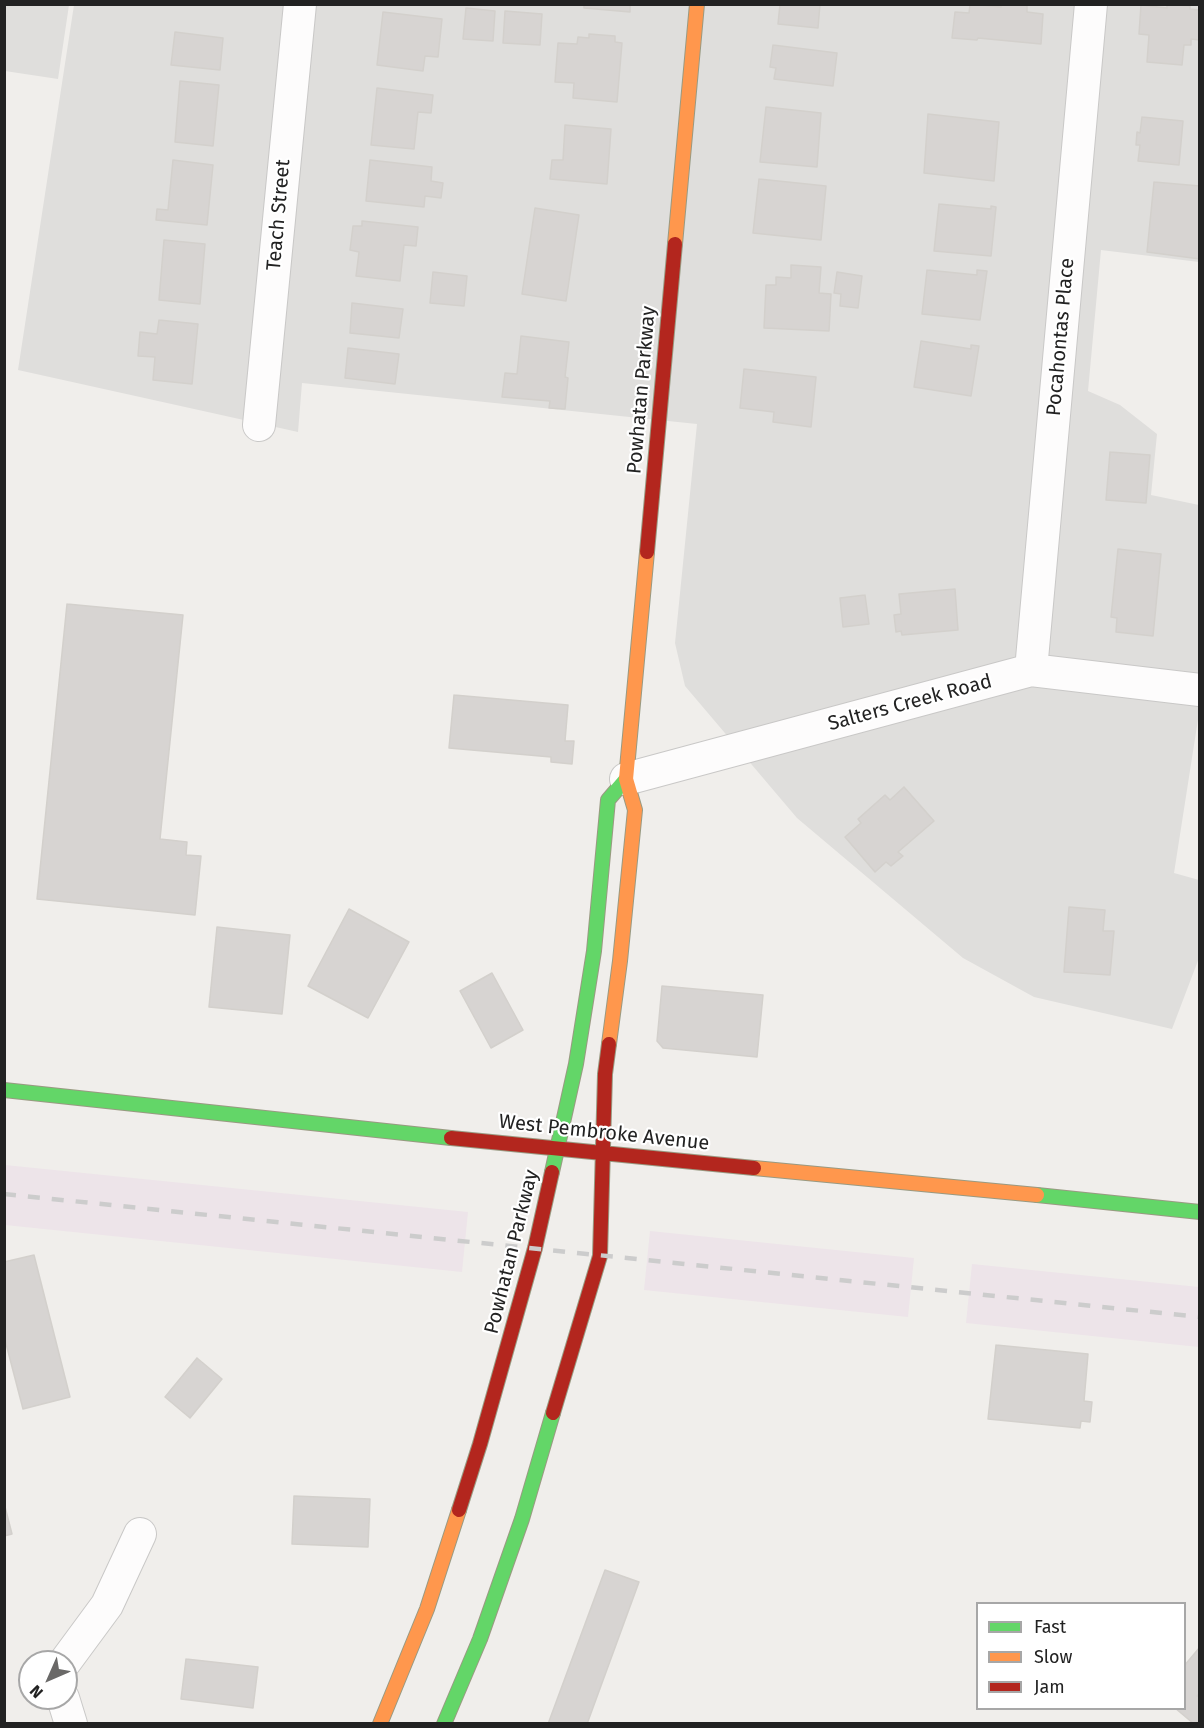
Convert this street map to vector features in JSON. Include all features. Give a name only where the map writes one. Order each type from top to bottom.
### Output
[{"type":"main road","name":"Powhatan Parkway","points":[[444,1724],[480,1638],[522,1519],[600,1256],[605,1074],[620,961],[635,810],[626,779],[697,4]]},
{"type":"main road","name":"Powhatan Parkway","points":[[380,1724],[426,1609],[480,1443],[535,1248],[576,1064],[594,951],[608,800],[626,779]]},
{"type":"main road","name":"West Pembroke Avenue","points":[[4,1090],[557,1150],[1200,1212]]},
{"type":"street","name":"Teach Street","points":[[259,425],[300,4]]},
{"type":"street","name":"Pocahontas Place","points":[[1031,670],[1091,4]]},
{"type":"street","name":"Salters Creek Road","points":[[626,779],[1031,670],[1200,690]]},
{"type":"street","points":[[74,1650],[107,1605],[140,1534]]},
{"type":"shaded area","points":[[4,5],[69,5],[58,79],[5,71]]},
{"type":"shaded area","points":[[74,5],[1199,5],[1199,262],[1101,250],[1088,391],[1120,405],[1157,434],[1151,495],[1199,505],[1199,713],[1174,873],[1199,880],[1199,958],[1172,1029],[1034,997],[963,958],[797,818],[685,686],[675,643],[697,424],[302,383],[298,432],[18,370]]},
{"type":"shaded area","points":[[5,1165],[468,1212],[462,1272],[5,1225]]},
{"type":"shaded area","points":[[650,1231],[914,1258],[908,1317],[644,1290]]},
{"type":"shaded area","points":[[972,1264],[1199,1287],[1199,1347],[966,1323]]},
{"type":"building","points":[[584,4],[630,4],[630,12],[584,8]]},
{"type":"building","points":[[780,4],[820,4],[818,28],[778,24]]},
{"type":"building","points":[[970,4],[1001,7],[1002,4],[1027,4],[1027,12],[1043,14],[1041,44],[952,38],[955,12],[969,13]]},
{"type":"building","points":[[1167,4],[1190,6],[1190,9],[1200,10],[1200,40],[1191,39],[1191,45],[1184,45],[1182,65],[1147,62],[1149,35],[1139,34],[1141,5],[1167,8]]},
{"type":"building","points":[[466,8],[495,11],[493,41],[463,39]]},
{"type":"building","points":[[505,11],[542,14],[540,45],[503,43]]},
{"type":"building","points":[[383,12],[442,19],[438,57],[425,56],[423,71],[377,65]]},
{"type":"building","points":[[175,32],[223,38],[220,70],[171,65]]},
{"type":"building","points":[[589,34],[615,36],[615,42],[622,43],[617,102],[573,98],[574,83],[555,82],[558,43],[577,44],[578,37],[589,38]]},
{"type":"building","points":[[773,45],[837,53],[833,86],[774,79],[776,68],[770,67]]},
{"type":"building","points":[[180,81],[219,85],[213,146],[175,142]]},
{"type":"building","points":[[377,88],[433,95],[431,113],[418,112],[414,149],[371,145]]},
{"type":"building","points":[[766,107],[821,113],[817,167],[760,162]]},
{"type":"building","points":[[928,114],[999,122],[994,181],[924,173]]},
{"type":"building","points":[[1142,117],[1183,121],[1179,165],[1138,161],[1140,145],[1136,145],[1137,132],[1140,133]]},
{"type":"building","points":[[565,125],[611,129],[607,184],[550,179],[552,160],[563,160]]},
{"type":"building","points":[[173,160],[213,165],[207,225],[156,220],[157,209],[168,210]]},
{"type":"building","points":[[370,160],[432,167],[431,181],[443,183],[441,198],[425,196],[424,207],[366,201]]},
{"type":"building","points":[[759,179],[826,186],[821,240],[753,233]]},
{"type":"building","points":[[1154,182],[1200,186],[1200,259],[1147,252]]},
{"type":"building","points":[[939,204],[991,209],[991,206],[996,207],[991,256],[934,251]]},
{"type":"building","points":[[535,208],[579,215],[566,301],[522,294]]},
{"type":"building","points":[[362,221],[418,227],[416,246],[404,245],[400,281],[356,276],[359,252],[350,250],[353,226],[362,226]]},
{"type":"building","points":[[164,240],[205,244],[200,304],[159,300]]},
{"type":"building","points":[[791,265],[821,267],[819,293],[831,294],[829,331],[764,328],[766,285],[776,285],[776,277],[791,278]]},
{"type":"building","points":[[927,270],[977,275],[977,270],[987,271],[980,320],[922,314]]},
{"type":"building","points":[[433,272],[467,276],[464,306],[430,303]]},
{"type":"building","points":[[837,272],[862,276],[858,308],[840,306],[841,294],[834,293]]},
{"type":"building","points":[[352,303],[403,309],[399,338],[350,333]]},
{"type":"building","points":[[159,320],[198,324],[192,384],[153,380],[155,357],[138,356],[140,332],[157,334]]},
{"type":"building","points":[[521,336],[569,342],[565,377],[568,378],[565,409],[549,408],[550,401],[502,397],[505,373],[517,374]]},
{"type":"building","points":[[921,341],[971,349],[971,345],[979,346],[971,396],[914,387]]},
{"type":"building","points":[[348,348],[399,354],[395,384],[345,378]]},
{"type":"building","points":[[744,369],[816,377],[811,427],[773,422],[774,412],[740,408]]},
{"type":"building","points":[[1110,452],[1150,455],[1146,503],[1106,500]]},
{"type":"building","points":[[1118,549],[1161,554],[1153,636],[1116,632],[1117,618],[1111,617]]},
{"type":"building","points":[[955,589],[958,630],[902,635],[901,631],[896,632],[894,615],[901,614],[899,594]]},
{"type":"building","points":[[865,595],[869,624],[843,627],[840,598]]},
{"type":"building","points":[[67,604],[183,615],[160,839],[187,842],[186,855],[201,856],[195,915],[37,899]]},
{"type":"building","points":[[454,695],[568,705],[565,741],[574,741],[572,764],[551,762],[551,757],[449,748]]},
{"type":"building","points":[[904,787],[934,821],[898,852],[903,856],[891,866],[886,862],[875,872],[845,837],[861,823],[858,819],[885,795],[890,800]]},
{"type":"building","points":[[1069,907],[1105,910],[1103,931],[1114,931],[1110,975],[1064,972]]},
{"type":"building","points":[[349,909],[409,942],[368,1018],[308,986]]},
{"type":"building","points":[[217,927],[290,935],[282,1014],[209,1007]]},
{"type":"building","points":[[492,973],[523,1030],[491,1048],[460,991]]},
{"type":"building","points":[[662,986],[763,995],[757,1057],[663,1048],[657,1041]]},
{"type":"building","points":[[34,1255],[70,1397],[23,1409],[4,1336],[4,1262]]},
{"type":"building","points":[[996,1345],[1088,1354],[1084,1401],[1092,1402],[1090,1422],[1081,1421],[1080,1428],[988,1419]]},
{"type":"building","points":[[197,1358],[222,1379],[190,1418],[165,1397]]},
{"type":"building","points":[[294,1496],[370,1499],[368,1547],[292,1544]]},
{"type":"building","points":[[4,1503],[12,1534],[4,1536]]},
{"type":"building","points":[[605,1570],[639,1582],[587,1724],[548,1724]]},
{"type":"building","points":[[1200,1647],[1200,1693],[1197,1696],[1200,1698],[1200,1721],[1194,1724],[1177,1710],[1186,1710],[1186,1664]]},
{"type":"building","points":[[186,1659],[258,1667],[253,1708],[181,1699]]},
{"type":"railway","points":[[4,1194],[1200,1317]]},
{"type":"traffic: fast","points":[[552,1172],[576,1064],[594,951],[608,800],[626,779]]},
{"type":"traffic: fast","points":[[4,1090],[451,1138]]},
{"type":"traffic: fast","points":[[1037,1195],[1200,1212]]},
{"type":"traffic: fast","points":[[444,1724],[480,1639],[522,1519],[553,1413]]},
{"type":"traffic: slow","points":[[675,244],[697,4]]},
{"type":"traffic: slow","points":[[609,1044],[635,810],[626,779],[647,552]]},
{"type":"traffic: slow","points":[[754,1168],[1037,1195]]},
{"type":"traffic: slow","points":[[380,1724],[427,1609],[459,1510]]},
{"type":"traffic: jam","points":[[647,552],[675,244]]},
{"type":"traffic: jam","points":[[553,1413],[600,1256],[605,1074],[609,1044]]},
{"type":"traffic: jam","points":[[451,1138],[754,1168]]},
{"type":"traffic: jam","points":[[459,1510],[535,1248],[552,1172]]}]
